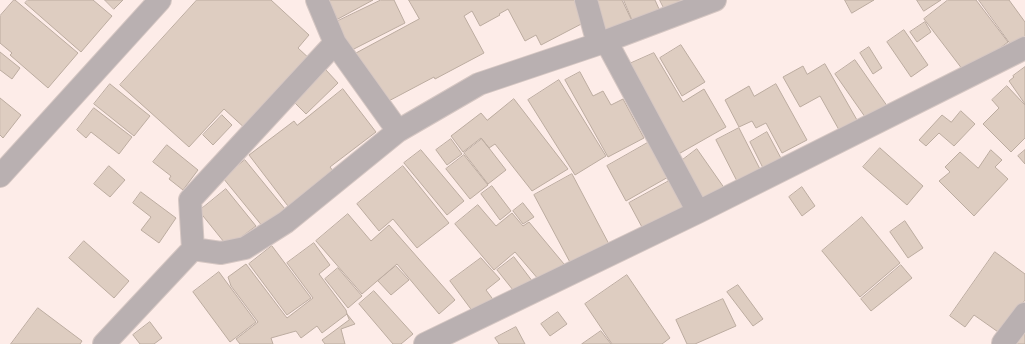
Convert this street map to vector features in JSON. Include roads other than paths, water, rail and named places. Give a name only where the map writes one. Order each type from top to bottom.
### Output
[{"type":"street","points":[[0,176],[160,0]]},
{"type":"street","points":[[317,0],[335,43],[398,131]]},
{"type":"street","points":[[586,0],[602,42],[698,212]]},
{"type":"street","points":[[193,249],[221,253],[245,248],[286,222],[398,131],[480,84],[602,42],[715,0]]},
{"type":"street","points":[[104,344],[193,249],[190,200],[335,43]]},
{"type":"street","points":[[425,344],[698,212],[1025,48]]},
{"type":"street","points":[[1004,344],[1025,314]]}]
